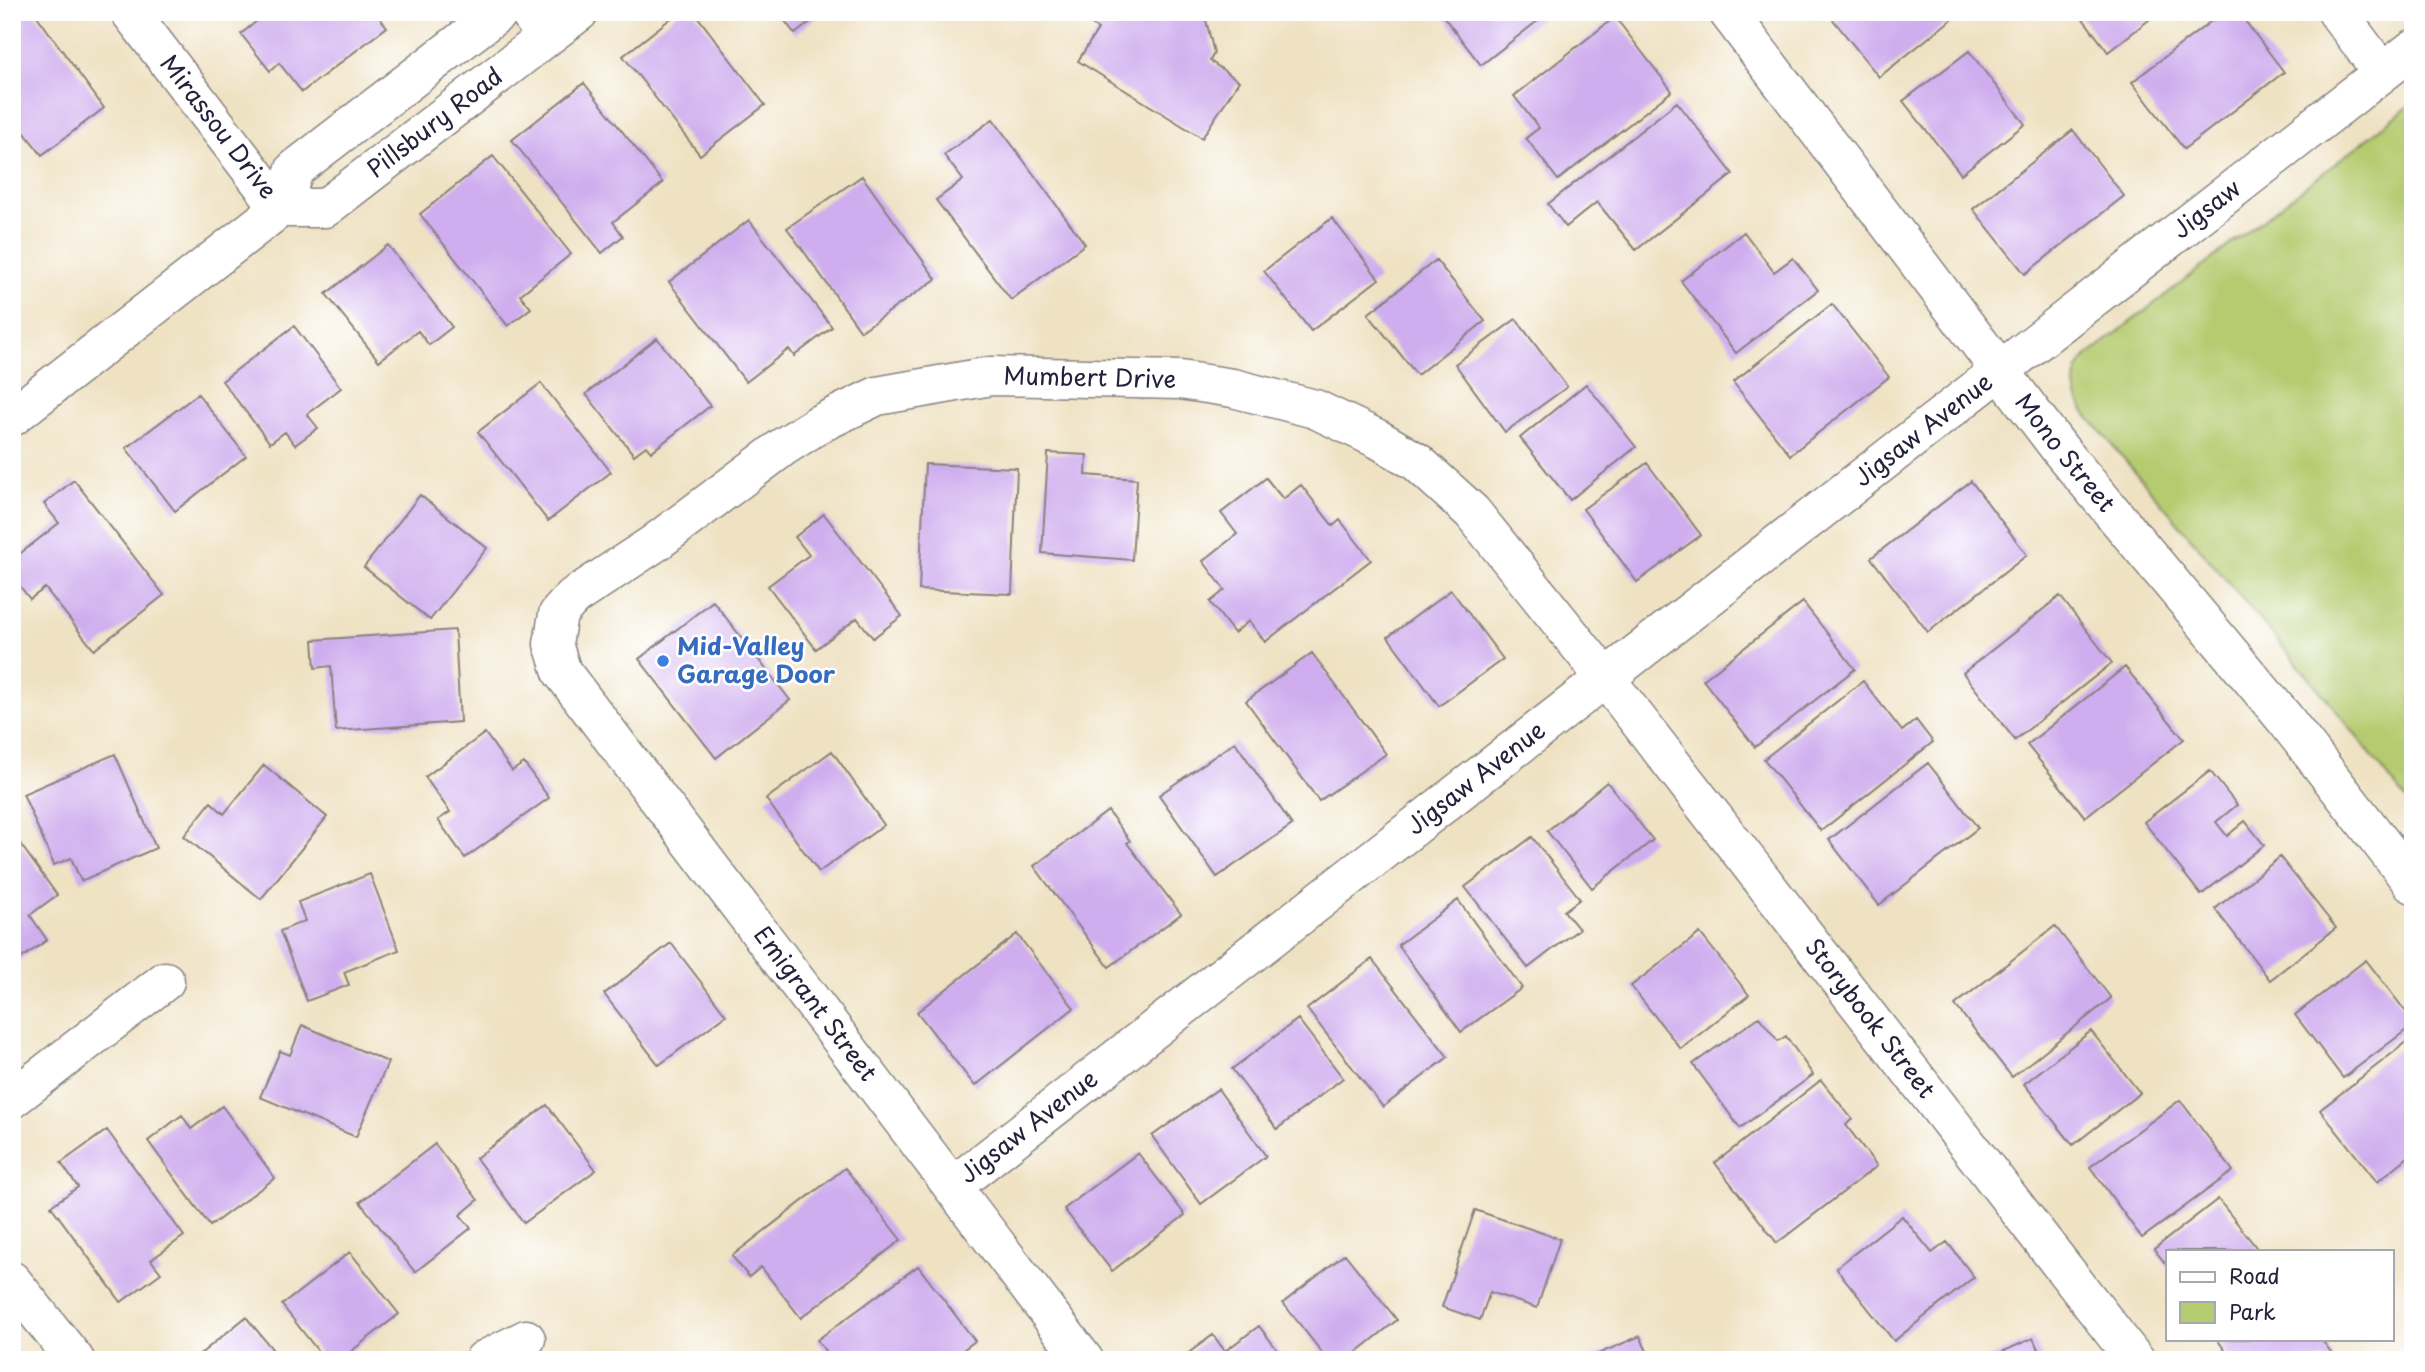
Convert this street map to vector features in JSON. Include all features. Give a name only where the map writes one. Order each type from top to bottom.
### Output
[{"type":"street","name":"Mirassou Drive","points":[[130,12],[280,208]]},
{"type":"street","name":"Pillsbury Road","points":[[499,12],[295,169],[280,208],[325,208],[579,12]]},
{"type":"street","name":"Mono Street","points":[[1728,12],[2062,452],[2285,719],[2413,884]]},
{"type":"street","points":[[2337,12],[2382,72]]},
{"type":"street","name":"Jigsaw","points":[[2000,372],[2413,49]]},
{"type":"street","points":[[12,417],[280,208]]},
{"type":"street","name":"Jigsaw Avenue","points":[[953,1186],[2000,372]]},
{"type":"street","name":"Mumbert Drive","points":[[553,644],[558,614],[573,597],[655,543],[783,447],[819,424],[877,396],[991,376],[1180,380],[1233,388],[1315,409],[1378,439],[1417,462],[1472,512],[1606,679]]},
{"type":"street","name":"Emigrant Street","points":[[553,644],[562,672],[1084,1360]]},
{"type":"street","name":"Storybook Street","points":[[1606,679],[2135,1360]]},
{"type":"street","points":[[12,1099],[165,981]]},
{"type":"street","points":[[12,1281],[75,1360]]},
{"type":"street","points":[[484,1360],[526,1339]]},
{"type":"lane","points":[[519,12],[541,42]]},
{"type":"green space","points":[[2413,103],[2413,808],[2327,699],[2086,414],[2078,399],[2075,384],[2078,369],[2088,355]]},
{"type":"building","points":[[19,12],[34,12],[104,108],[42,155],[20,127],[12,133],[12,18]]},
{"type":"building","points":[[268,12],[375,12],[387,27],[302,92],[279,63],[270,71],[241,34]]},
{"type":"building","points":[[679,12],[694,12],[765,105],[700,155],[623,56]]},
{"type":"building","points":[[778,12],[823,12],[795,34]]},
{"type":"building","points":[[1094,12],[1198,12],[1206,20],[1214,53],[1210,61],[1239,81],[1202,138],[1078,61],[1098,29],[1087,22]]},
{"type":"building","points":[[1440,12],[1549,12],[1481,65]]},
{"type":"building","points":[[1827,12],[1961,12],[1879,77]]},
{"type":"building","points":[[2078,12],[2159,12],[2108,52]]},
{"type":"building","points":[[2223,12],[2238,12],[2284,72],[2184,149],[2132,82]]},
{"type":"building","points":[[1615,17],[1672,91],[1558,180],[1526,138],[1539,128],[1514,96]]},
{"type":"building","points":[[1969,51],[2025,124],[1961,174],[1903,101]]},
{"type":"building","points":[[584,83],[663,183],[613,222],[623,236],[602,253],[512,140]]},
{"type":"building","points":[[1677,102],[1733,174],[1636,250],[1597,202],[1566,227],[1548,204]]},
{"type":"building","points":[[993,119],[1085,244],[1011,300],[936,200],[963,180],[944,155]]},
{"type":"building","points":[[2073,130],[2124,196],[2025,274],[1973,209]]},
{"type":"building","points":[[493,156],[571,254],[520,295],[531,308],[508,326],[420,214]]},
{"type":"building","points":[[862,176],[936,279],[861,331],[787,228]]},
{"type":"building","points":[[1332,218],[1379,279],[1311,331],[1264,271]]},
{"type":"building","points":[[749,220],[832,327],[794,356],[789,349],[746,382],[669,282]]},
{"type":"building","points":[[1744,232],[1774,272],[1793,258],[1818,290],[1736,353],[1681,281]]},
{"type":"building","points":[[388,245],[452,327],[429,345],[418,331],[379,361],[326,294]]},
{"type":"building","points":[[1436,260],[1485,321],[1417,375],[1368,314]]},
{"type":"building","points":[[1832,304],[1889,377],[1790,455],[1733,382]]},
{"type":"building","points":[[1516,319],[1567,387],[1505,432],[1455,364]]},
{"type":"building","points":[[294,326],[341,388],[307,414],[318,428],[295,445],[285,432],[270,443],[222,381]]},
{"type":"building","points":[[657,338],[710,406],[651,452],[646,446],[634,455],[586,394]]},
{"type":"building","points":[[541,383],[611,472],[548,521],[478,432]]},
{"type":"building","points":[[1586,384],[1636,447],[1570,500],[1520,438]]},
{"type":"building","points":[[198,394],[246,456],[175,511],[126,448]]},
{"type":"building","points":[[1048,453],[1087,455],[1086,475],[1137,479],[1132,560],[1042,553]]},
{"type":"building","points":[[1647,463],[1701,535],[1637,582],[1583,509]]},
{"type":"building","points":[[925,464],[1017,468],[1012,594],[919,590]]},
{"type":"building","points":[[1266,478],[1283,499],[1301,485],[1333,526],[1340,520],[1371,560],[1265,642],[1249,621],[1234,633],[1210,602],[1225,590],[1203,561],[1237,534],[1221,513]]},
{"type":"building","points":[[74,480],[164,595],[94,650],[45,588],[30,599],[12,576],[12,560],[59,523],[44,504]]},
{"type":"building","points":[[1971,481],[2027,555],[1928,632],[1871,558]]},
{"type":"building","points":[[420,495],[487,548],[430,620],[364,567]]},
{"type":"building","points":[[824,514],[902,616],[873,638],[857,618],[816,649],[768,586],[809,555],[795,537]]},
{"type":"building","points":[[1451,590],[1503,659],[1439,706],[1388,637]]},
{"type":"building","points":[[2060,596],[2112,663],[2015,740],[1963,673]]},
{"type":"building","points":[[713,601],[790,700],[716,758],[639,659]]},
{"type":"building","points":[[1803,602],[1855,669],[1755,747],[1703,680]]},
{"type":"building","points":[[455,630],[460,722],[336,731],[331,666],[315,668],[313,640]]},
{"type":"building","points":[[1312,653],[1386,754],[1319,801],[1246,701]]},
{"type":"building","points":[[2125,667],[2184,739],[2085,817],[2027,745]]},
{"type":"building","points":[[1863,681],[1902,731],[1916,720],[1933,742],[1821,831],[1764,759]]},
{"type":"building","points":[[485,733],[512,771],[524,763],[549,798],[465,858],[438,820],[450,812],[425,777]]},
{"type":"building","points":[[1235,742],[1292,825],[1217,877],[1159,795]]},
{"type":"building","points":[[832,751],[884,825],[819,872],[766,799]]},
{"type":"building","points":[[115,754],[156,848],[81,881],[71,858],[54,865],[23,794]]},
{"type":"building","points":[[1928,763],[1978,828],[1879,905],[1829,840]]},
{"type":"building","points":[[264,765],[327,817],[261,899],[184,836],[211,802],[224,814]]},
{"type":"building","points":[[2210,771],[2237,805],[2216,822],[2227,836],[2245,821],[2264,845],[2201,895],[2144,822]]},
{"type":"building","points":[[1607,782],[1653,840],[1592,888],[1547,831]]},
{"type":"building","points":[[1108,811],[1130,841],[1127,843],[1181,914],[1109,967],[1034,866]]},
{"type":"building","points":[[1532,837],[1580,899],[1564,911],[1579,929],[1528,968],[1465,887]]},
{"type":"building","points":[[16,838],[57,895],[30,915],[47,940],[12,965],[12,841]]},
{"type":"building","points":[[2280,857],[2336,928],[2270,980],[2215,909]]},
{"type":"building","points":[[370,874],[399,950],[344,972],[349,985],[307,1001],[280,931],[305,921],[298,902]]},
{"type":"building","points":[[1458,900],[1522,988],[1461,1032],[1398,945]]},
{"type":"building","points":[[2055,926],[2111,998],[2012,1077],[1955,1005]]},
{"type":"building","points":[[1700,933],[1749,995],[1681,1049],[1631,986]]},
{"type":"building","points":[[1017,934],[1074,1008],[975,1086],[917,1012]]},
{"type":"building","points":[[671,943],[726,1015],[659,1065],[604,994]]},
{"type":"building","points":[[1372,959],[1448,1057],[1383,1107],[1307,1009]]},
{"type":"building","points":[[2366,960],[2413,1021],[2413,1025],[2343,1078],[2295,1015]]},
{"type":"building","points":[[1759,1017],[1778,1041],[1786,1036],[1813,1075],[1740,1128],[1693,1064]]},
{"type":"building","points":[[1298,1019],[1343,1078],[1277,1129],[1232,1069]]},
{"type":"building","points":[[302,1025],[388,1062],[356,1137],[260,1097],[280,1051],[290,1055]]},
{"type":"building","points":[[2091,1031],[2140,1093],[2073,1145],[2024,1084]]},
{"type":"building","points":[[2413,1037],[2413,1153],[2377,1182],[2320,1110]]},
{"type":"building","points":[[1821,1080],[1852,1119],[1846,1125],[1877,1166],[1777,1243],[1715,1163]]},
{"type":"building","points":[[1218,1089],[1266,1156],[1201,1204],[1152,1136]]},
{"type":"building","points":[[2180,1100],[2233,1171],[2142,1238],[2090,1167]]},
{"type":"building","points":[[547,1105],[596,1170],[524,1223],[476,1158]]},
{"type":"building","points":[[222,1106],[275,1178],[210,1226],[148,1141],[182,1115],[191,1129]]},
{"type":"building","points":[[107,1130],[184,1236],[151,1260],[161,1273],[121,1302],[51,1206],[78,1187],[61,1163]]},
{"type":"building","points":[[435,1144],[478,1200],[460,1215],[471,1228],[415,1272],[360,1202]]},
{"type":"building","points":[[1138,1153],[1185,1215],[1112,1271],[1064,1209]]},
{"type":"building","points":[[845,1168],[901,1240],[801,1318],[761,1267],[749,1277],[732,1256]]},
{"type":"building","points":[[2218,1199],[2258,1250],[2166,1250],[2166,1264],[2154,1249]]},
{"type":"building","points":[[1475,1210],[1560,1239],[1537,1308],[1490,1292],[1480,1320],[1442,1307]]},
{"type":"building","points":[[1902,1216],[1932,1253],[1947,1242],[1974,1277],[1894,1341],[1836,1268]]},
{"type":"building","points":[[350,1252],[399,1314],[340,1360],[325,1360],[282,1305]]},
{"type":"building","points":[[1345,1254],[1397,1320],[1347,1360],[1328,1360],[1283,1303]]},
{"type":"building","points":[[918,1266],[975,1341],[949,1360],[832,1360],[817,1340]]},
{"type":"building","points":[[246,1317],[281,1360],[193,1360]]},
{"type":"building","points":[[1259,1326],[1285,1360],[1179,1360],[1213,1335],[1225,1351]]},
{"type":"building","points":[[1640,1336],[1651,1360],[1584,1360]]},
{"type":"building","points":[[2033,1338],[2043,1360],[1984,1360]]},
{"type":"building","points":[[2218,1340],[2322,1340],[2334,1356],[2330,1360],[2232,1360]]},
{"type":"place","name":"Mid-Valley Garage Door","points":[[663,661]]}]
